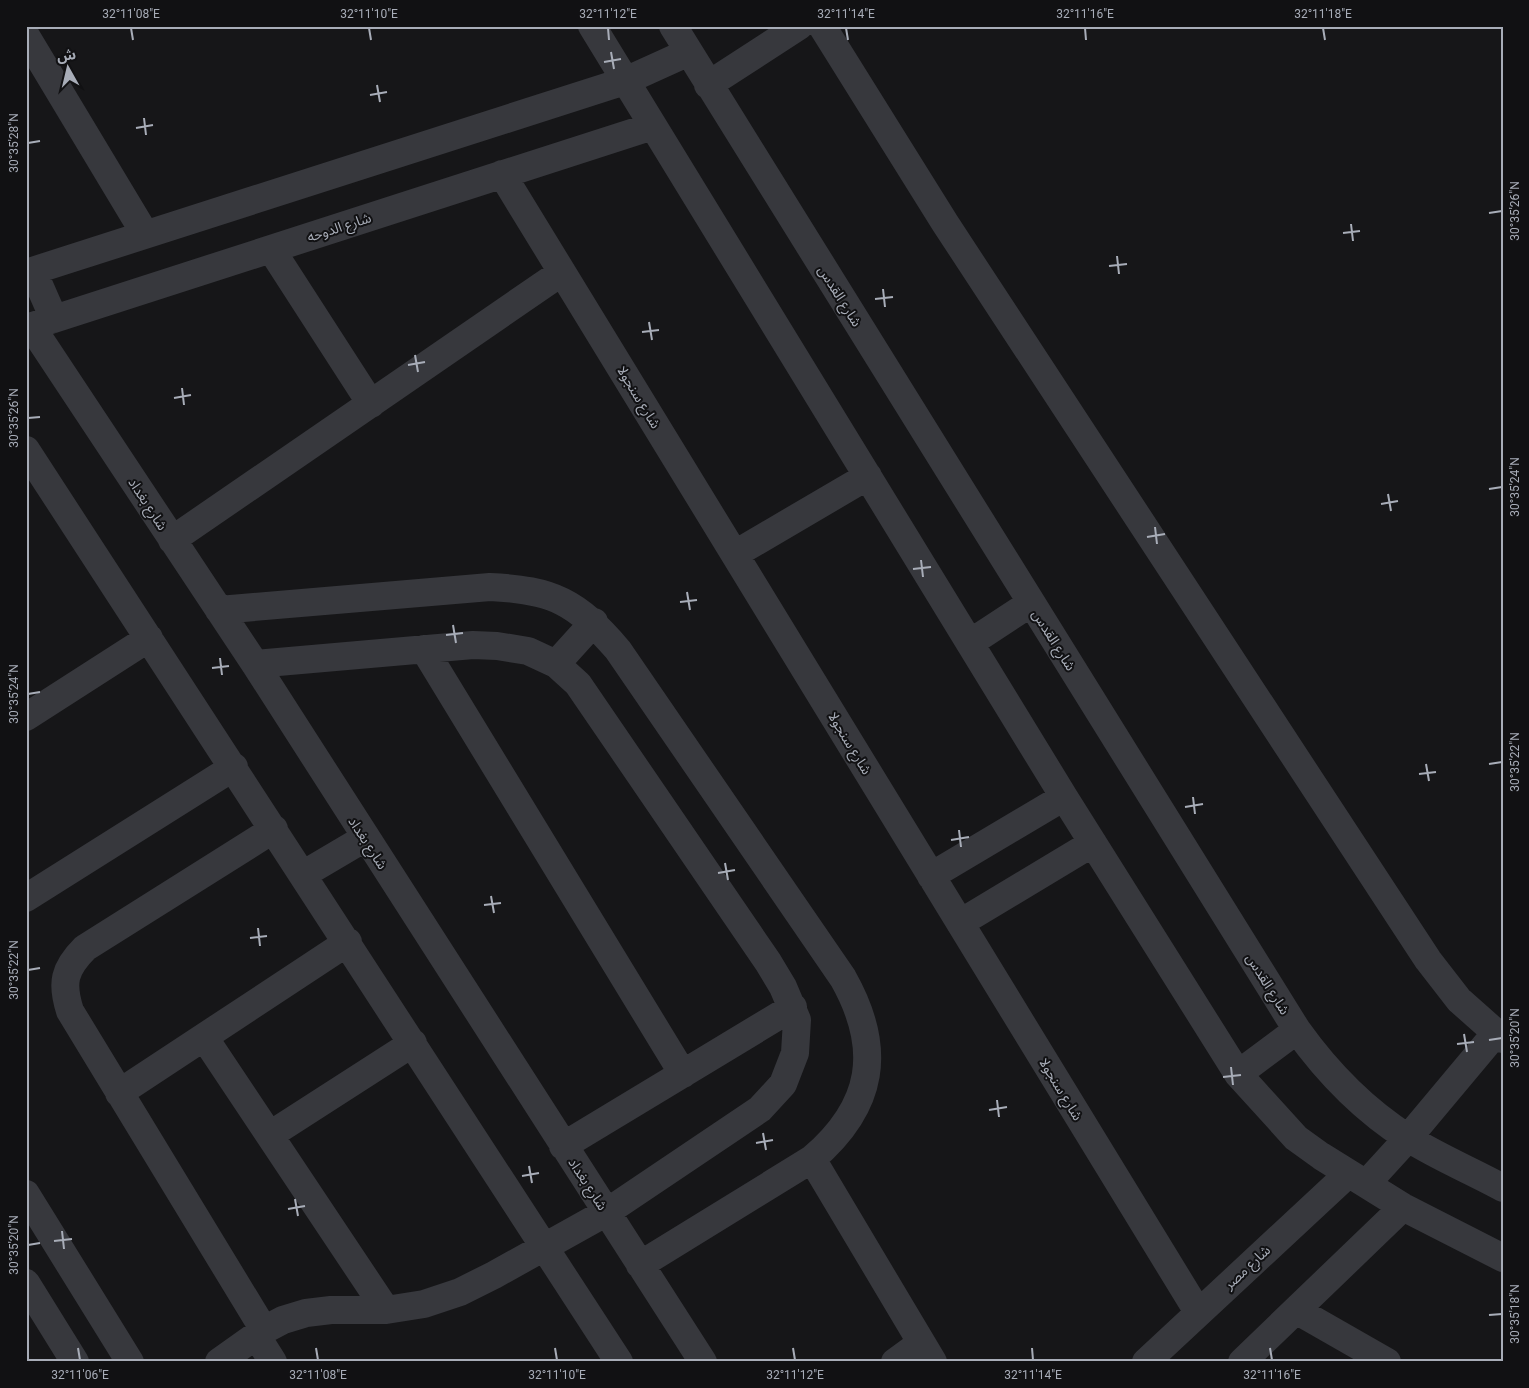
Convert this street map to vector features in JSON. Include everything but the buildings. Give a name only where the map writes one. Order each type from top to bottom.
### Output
[{"type":"street","points":[[592,26],[1064,797],[1238,1074],[1296,1138],[1357,1179],[1403,1206],[1503,1258]]},
{"type":"street","name":"شارع القدس","points":[[673,26],[708,86],[1297,1030],[1320,1062],[1346,1089],[1408,1138],[1503,1188]]},
{"type":"street","points":[[708,86],[799,26]]},
{"type":"street","points":[[822,26],[956,239],[1428,960],[1459,1000],[1499,1037]]},
{"type":"street","points":[[26,36],[145,234]]},
{"type":"street","points":[[29,272],[625,81],[689,52]]},
{"type":"street","name":"شارع الدوحه","points":[[37,325],[653,126]]},
{"type":"street","name":"شارع سنجولا","points":[[502,174],[1198,1312]]},
{"type":"street","points":[[271,249],[372,404]]},
{"type":"street","name":"شارع بغداد","points":[[29,272],[37,325],[172,540],[255,664],[703,1362]]},
{"type":"street","points":[[172,540],[562,272]]},
{"type":"street","points":[[26,450],[304,874],[619,1362]]},
{"type":"street","points":[[735,554],[868,476]]},
{"type":"street","points":[[219,610],[490,587],[528,589],[563,601],[594,622],[618,650],[843,978],[858,1004],[866,1032],[868,1062],[862,1092],[849,1119],[831,1143],[812,1159],[640,1265]]},
{"type":"street","points":[[970,643],[1031,603]]},
{"type":"street","points":[[556,664],[594,622]]},
{"type":"street","points":[[26,717],[149,638]]},
{"type":"street","points":[[219,1362],[260,1333],[283,1320],[306,1313],[331,1310],[386,1310],[424,1304],[460,1292],[607,1212],[760,1109],[782,1084],[795,1053],[797,1020],[793,1006],[768,962],[578,684],[556,664],[528,651],[497,646],[473,645],[255,664]]},
{"type":"street","points":[[424,649],[683,1074]]},
{"type":"street","points":[[26,898],[234,767]]},
{"type":"street","points":[[930,876],[1064,797]]},
{"type":"street","points":[[273,1362],[260,1333],[70,1011],[65,994],[65,977],[72,960],[85,948],[274,828]]},
{"type":"street","points":[[304,874],[365,838]]},
{"type":"street","points":[[960,923],[1093,843]]},
{"type":"street","points":[[119,1093],[348,942]]},
{"type":"street","points":[[563,1146],[793,1006]]},
{"type":"street","points":[[1238,1074],[1297,1030]]},
{"type":"street","points":[[204,1037],[386,1310]]},
{"type":"street","name":"شارع مصر","points":[[1146,1362],[1198,1312],[1408,1138],[1499,1037]]},
{"type":"street","points":[[270,1135],[413,1043]]},
{"type":"street","points":[[812,1159],[927,1352],[895,1362]]},
{"type":"street","points":[[26,1194],[130,1362]]},
{"type":"street","points":[[1242,1362],[1403,1206]]},
{"type":"street","points":[[30,1297],[75,1362]]},
{"type":"street","points":[[1296,1310],[1387,1362]]}]
